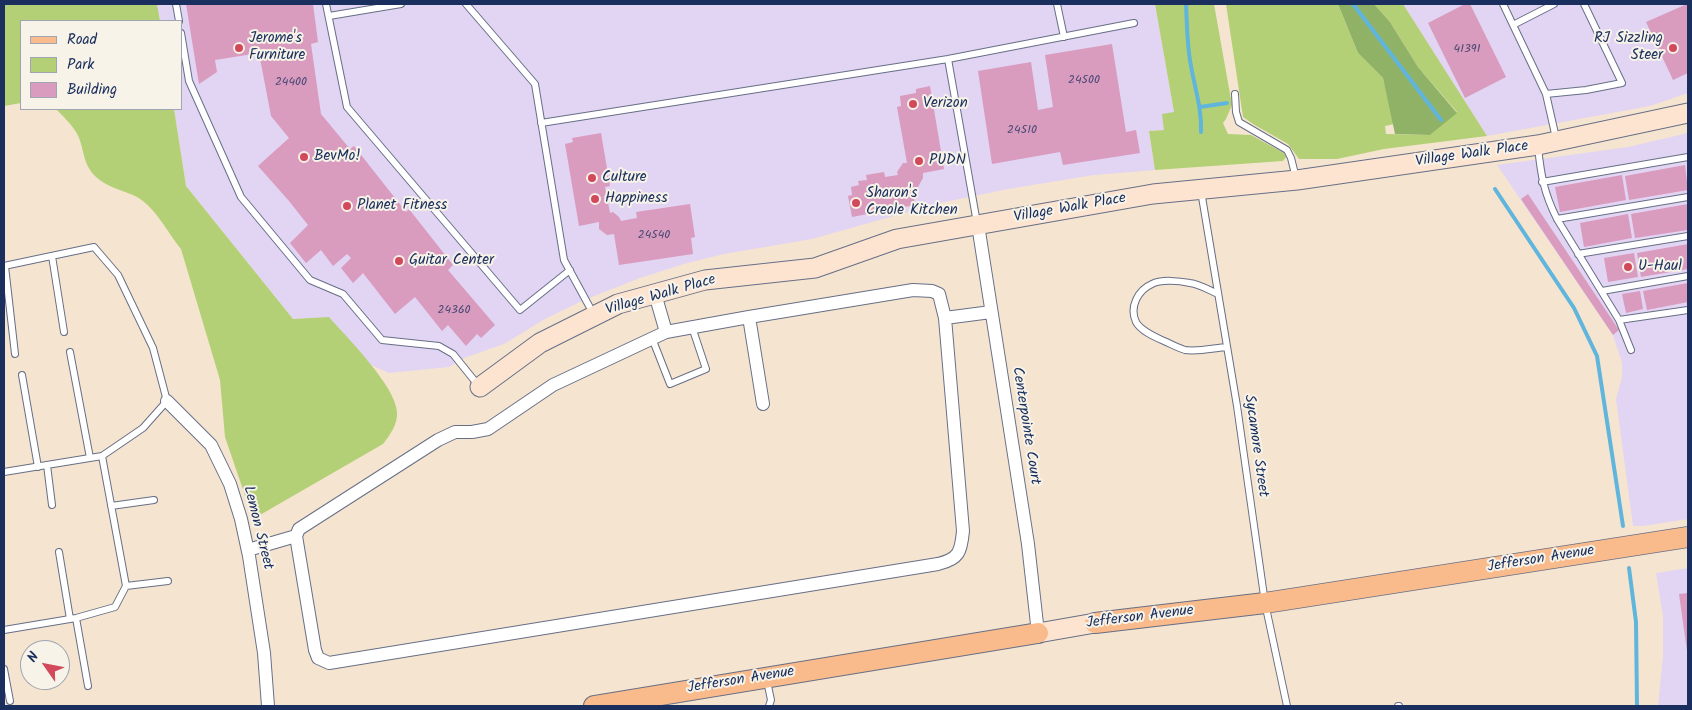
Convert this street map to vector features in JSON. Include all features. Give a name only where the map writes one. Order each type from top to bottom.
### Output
[{"type":"main road","name":"Jefferson Avenue","points":[[1095,622],[1266,602],[1688,537]]},
{"type":"main road","name":"Jefferson Avenue","points":[[594,706],[681,699],[766,677],[1038,633]]},
{"type":"street","name":"Village Walk Place","points":[[480,387],[540,343],[618,304],[705,280],[814,268],[897,239],[1153,194],[1297,180],[1547,143],[1688,113]]},
{"type":"street","name":"Centerpointe Court","points":[[978,225],[1028,544],[1038,633]]},
{"type":"street","points":[[913,290],[932,291],[939,294],[945,318],[963,531],[962,545],[952,561],[329,663],[318,658],[315,650],[296,536],[299,528],[438,440],[455,432],[472,432],[488,428],[553,385],[666,332],[692,326],[913,290]]},
{"type":"street","points":[[655,294],[666,332]]},
{"type":"street","points":[[945,318],[991,312]]},
{"type":"street","points":[[749,317],[763,404]]},
{"type":"street","name":"Lemon Street","points":[[167,401],[211,445],[230,484],[248,550],[264,653],[268,706]]},
{"type":"street","points":[[248,550],[296,536]]},
{"type":"street","name":"Jefferson Avenue","points":[[1038,633],[1095,622]]},
{"type":"lane","points":[[176,4],[179,20]]},
{"type":"lane","points":[[326,4],[347,107],[520,310],[570,270]]},
{"type":"lane","points":[[329,16],[401,4]]},
{"type":"lane","points":[[466,4],[535,84],[564,260],[594,316]]},
{"type":"lane","points":[[1057,4],[1064,37]]},
{"type":"lane","points":[[1503,4],[1546,94],[1547,143],[1542,182],[1548,202],[1619,320],[1631,350]]},
{"type":"lane","points":[[1513,24],[1554,4]]},
{"type":"lane","points":[[1546,94],[1586,90],[1622,83],[1584,4]]},
{"type":"lane","points":[[541,123],[948,59],[1134,23]]},
{"type":"lane","points":[[182,38],[189,81],[241,197],[310,280],[343,294],[382,340],[440,346],[453,354],[480,387]]},
{"type":"lane","points":[[948,59],[978,225]]},
{"type":"lane","points":[[1235,94],[1236,112],[1239,122],[1287,150],[1297,180]]},
{"type":"lane","points":[[1542,182],[1688,157]]},
{"type":"lane","name":"Sycamore Street","points":[[1201,189],[1266,602],[1287,706]]},
{"type":"lane","points":[[1557,219],[1688,197]]},
{"type":"lane","points":[[1578,254],[1688,236]]},
{"type":"lane","points":[[4,472],[102,456],[143,428],[167,401],[153,348],[118,275],[94,247],[4,266],[16,354]]},
{"type":"lane","points":[[52,256],[64,332]]},
{"type":"lane","points":[[1602,291],[1688,276]]},
{"type":"lane","points":[[1218,294],[1191,282],[1164,281],[1153,283],[1141,292],[1135,300],[1133,313],[1136,323],[1142,328],[1153,336],[1179,348],[1187,350],[1227,347]]},
{"type":"lane","points":[[1619,320],[1688,310]]},
{"type":"lane","points":[[652,338],[670,384],[706,369],[692,326]]},
{"type":"lane","points":[[70,352],[90,458]]},
{"type":"lane","points":[[22,375],[38,466]]},
{"type":"lane","points":[[4,630],[73,618],[115,608],[126,586],[102,456]]},
{"type":"lane","points":[[47,465],[52,505]]},
{"type":"lane","points":[[111,506],[154,500]]},
{"type":"lane","points":[[59,552],[88,686]]},
{"type":"lane","points":[[126,586],[168,581]]},
{"type":"lane","points":[[4,669],[10,701]]},
{"type":"lane","points":[[766,677],[771,700],[770,706]]},
{"type":"shaded area","points":[[157,4],[1155,4],[1174,112],[1164,130],[1149,131],[1155,170],[1094,175],[1008,189],[940,203],[812,239],[724,254],[687,263],[640,278],[584,300],[545,319],[504,344],[464,358],[449,367],[389,373],[369,364],[329,318],[293,319],[186,186],[174,110],[182,110],[182,20],[160,20]]},
{"type":"shaded area","points":[[1403,4],[1688,4],[1688,93],[1650,106],[1487,136]]},
{"type":"shaded area","name":"U-Haul","points":[[1688,133],[1688,519],[1633,526],[1616,399],[1622,377],[1622,363],[1613,335],[1497,165],[1628,147]]},
{"type":"shaded area","points":[[1688,568],[1688,706],[1658,706],[1663,656],[1663,616],[1656,573]]},
{"type":"green space","points":[[4,4],[157,4],[160,20],[20,20],[20,103],[4,106]]},
{"type":"green space","points":[[1155,4],[1214,4],[1232,105],[1223,123],[1228,134],[1251,135],[1284,153],[1286,157],[1283,161],[1155,170],[1149,131],[1164,130],[1162,114],[1174,112]]},
{"type":"green space","points":[[1226,4],[1338,4],[1358,53],[1383,78],[1394,124],[1385,126],[1386,134],[1430,135],[1457,112],[1418,67],[1390,22],[1374,4],[1403,4],[1487,136],[1384,149],[1337,159],[1299,159],[1288,144],[1243,117]]},
{"type":"green space","points":[[1338,4],[1374,4],[1390,22],[1418,67],[1457,113],[1430,135],[1395,134],[1383,78],[1358,53]]},
{"type":"green space","points":[[57,110],[174,110],[186,186],[293,319],[329,317],[380,376],[394,401],[397,412],[393,429],[383,444],[253,519],[225,437],[220,380],[181,249],[150,207],[137,197],[106,184],[91,172],[85,160],[79,137]]},
{"type":"building","points":[[186,4],[313,4],[318,42],[311,44],[321,114],[350,149],[354,146],[406,212],[409,209],[453,265],[448,270],[495,325],[481,338],[477,334],[466,346],[448,325],[442,331],[415,297],[395,314],[363,273],[353,283],[341,268],[351,258],[347,254],[333,266],[321,250],[306,263],[290,243],[308,225],[258,166],[289,138],[271,116],[259,53],[215,60],[217,72],[199,84]]},
{"type":"building","points":[[1465,4],[1470,4],[1506,77],[1465,98],[1428,23]]},
{"type":"building","name":"RJ Sizzling Steer","points":[[1687,4],[1688,73],[1673,80],[1646,22]]},
{"type":"building","points":[[1112,44],[1126,132],[1136,130],[1140,153],[1063,165],[1060,152],[992,164],[978,71],[1031,62],[1038,110],[1053,107],[1045,55]]},
{"type":"building","points":[[930,86],[944,169],[923,173],[923,178],[918,187],[912,187],[915,205],[852,217],[848,196],[852,195],[851,187],[859,185],[858,181],[867,180],[866,175],[884,172],[885,177],[898,175],[897,172],[903,163],[907,163],[897,107],[901,106],[900,96],[916,93],[916,89]]},
{"type":"building","points":[[601,133],[610,186],[605,187],[610,213],[613,212],[621,221],[637,218],[636,212],[690,204],[695,237],[691,238],[693,254],[619,265],[614,234],[607,235],[599,229],[599,222],[579,226],[565,144],[573,142],[572,138]]},
{"type":"building","points":[[1685,165],[1688,190],[1629,200],[1625,176]]},
{"type":"building","points":[[1622,175],[1626,200],[1560,212],[1555,187]]},
{"type":"building","points":[[1528,194],[1619,330],[1613,335],[1521,199]]},
{"type":"building","points":[[1688,204],[1688,230],[1635,238],[1631,214]]},
{"type":"building","points":[[1628,214],[1632,238],[1584,247],[1580,223]]},
{"type":"building","points":[[1688,244],[1688,269],[1641,277],[1637,253]]},
{"type":"building","points":[[1634,253],[1638,277],[1608,282],[1604,258]]},
{"type":"building","points":[[1688,283],[1688,302],[1647,310],[1643,291]]},
{"type":"building","points":[[1640,291],[1643,309],[1626,313],[1622,294]]},
{"type":"building","points":[[1688,593],[1688,651],[1687,651],[1679,594]]},
{"type":"waterway","points":[[1186,4],[1187,35],[1199,107],[1201,132]]},
{"type":"waterway","points":[[1353,4],[1441,120]]},
{"type":"waterway","points":[[1200,107],[1227,103]]},
{"type":"waterway","points":[[1495,189],[1574,308],[1597,356],[1623,526]]},
{"type":"waterway","points":[[1629,568],[1636,622],[1637,706]]},
{"type":"place","name":"Jerome's Furniture","points":[[239,48]]},
{"type":"place","name":"RJ Sizzling Steer","points":[[1673,48]]},
{"type":"place","name":"Verizon","points":[[913,104]]},
{"type":"place","name":"BevMo!","points":[[304,157]]},
{"type":"place","name":"PUDN","points":[[919,161]]},
{"type":"place","name":"Culture","points":[[592,178]]},
{"type":"place","name":"Happiness","points":[[595,199]]},
{"type":"place","name":"Sharon's Creole Kitchen","points":[[856,203]]},
{"type":"place","name":"Planet Fitness","points":[[347,206]]},
{"type":"place","name":"Guitar Center","points":[[399,261]]},
{"type":"place","name":"U-Haul","points":[[1628,267]]}]
